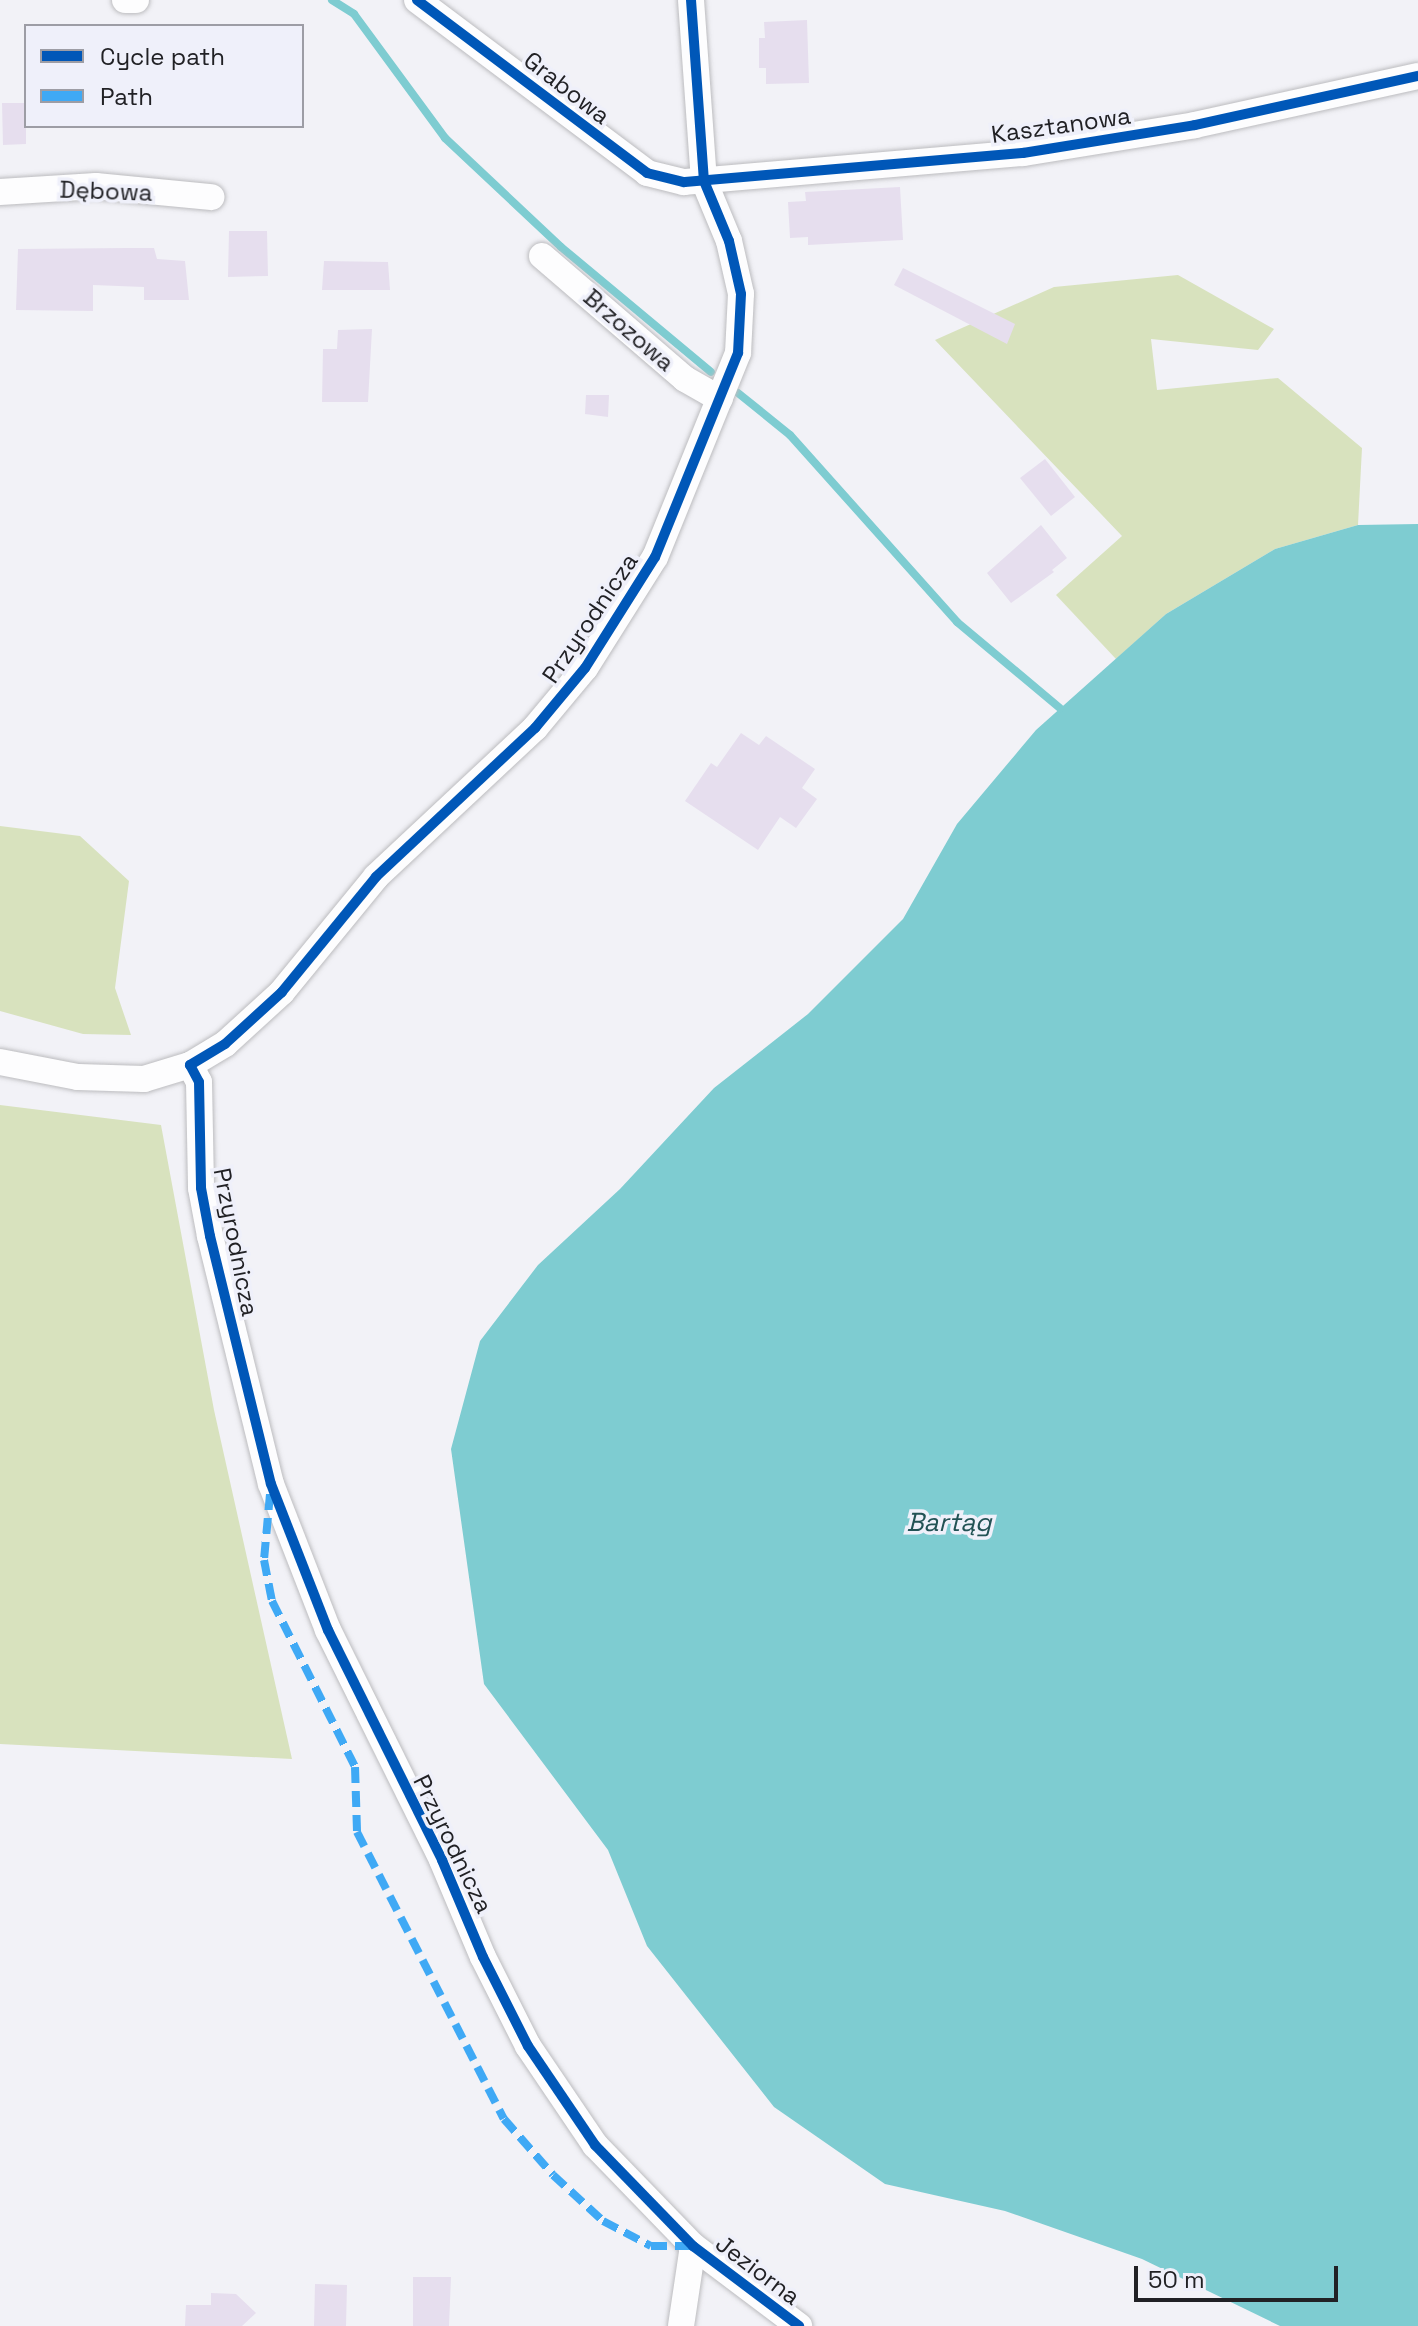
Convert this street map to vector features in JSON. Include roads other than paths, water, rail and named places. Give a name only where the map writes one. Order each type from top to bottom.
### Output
[{"type":"street","points":[[125,0],[136,0]]},
{"type":"street","name":"Grabowa","points":[[417,0],[647,173],[684,182],[704,181]]},
{"type":"street","name":"Przyrodnicza","points":[[691,0],[704,181],[729,241],[741,294],[738,353],[655,557],[585,668],[535,728],[376,877],[282,992],[225,1044],[190,1065],[199,1082],[201,1188],[232,1328],[271,1484],[328,1630],[442,1860],[483,1957],[528,2046],[595,2145],[693,2246]]},
{"type":"street","name":"Kasztanowa","points":[[704,181],[1023,153],[1195,125],[1418,76]]},
{"type":"street","name":"Dębowa","points":[[0,192],[96,186],[211,197]]},
{"type":"street","name":"Brzozowa","points":[[542,256],[685,379],[720,399]]},
{"type":"street","points":[[0,1062],[78,1077],[144,1079],[190,1065]]},
{"type":"street","name":"Jeziorna","points":[[681,2326],[693,2246],[799,2326]]},
{"type":"water","name":"Bartąg","points":[[1418,524],[1418,2326],[1280,2326],[1142,2259],[1005,2211],[885,2184],[774,2107],[647,1946],[608,1850],[484,1684],[451,1449],[480,1341],[538,1265],[620,1189],[714,1088],[808,1014],[903,919],[957,824],[1036,730],[1166,614],[1275,549],[1358,525]]},
{"type":"waterway","points":[[332,0],[354,14],[445,138],[561,247],[711,372]]},
{"type":"waterway","points":[[738,393],[790,435],[957,622],[1060,708]]}]
